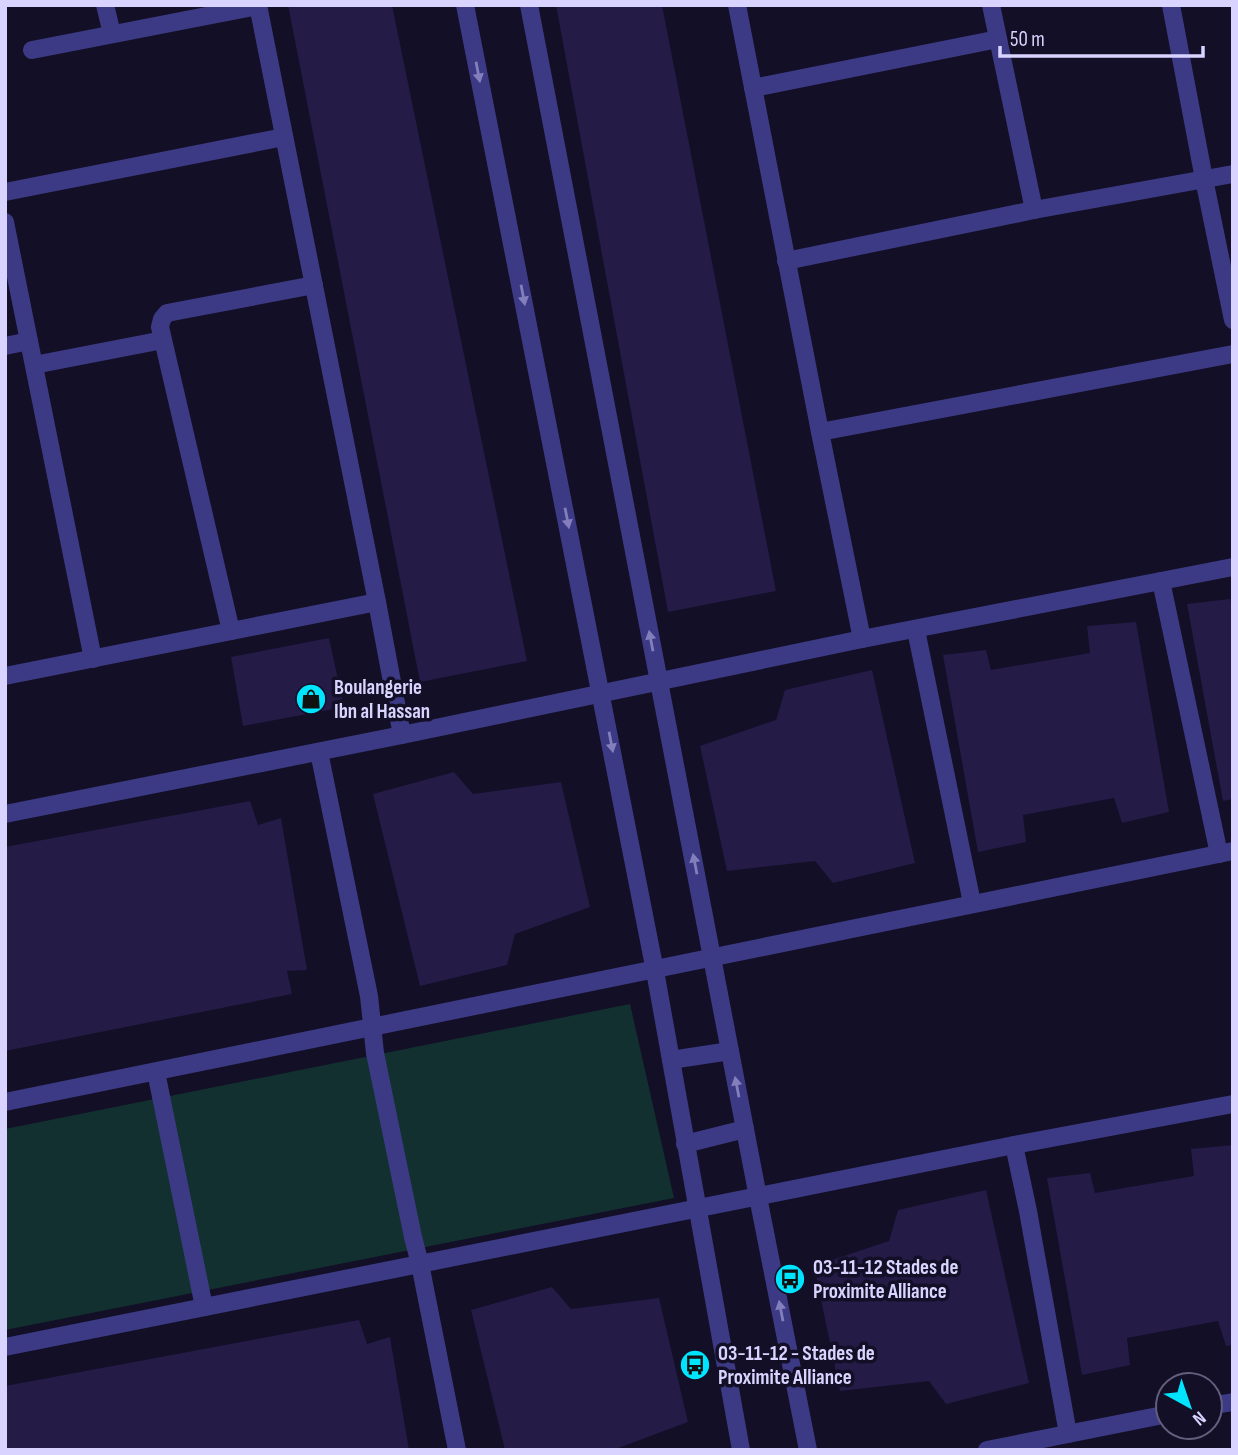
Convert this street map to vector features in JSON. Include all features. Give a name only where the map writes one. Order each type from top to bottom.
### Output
[{"type":"street","points":[[105,5],[112,34]]},
{"type":"street","points":[[465,5],[655,971],[741,1450]]},
{"type":"street","points":[[529,5],[808,1450]]},
{"type":"street","points":[[737,5],[862,639]]},
{"type":"street","points":[[991,5],[1034,210]]},
{"type":"street","points":[[32,50],[258,6],[402,735]]},
{"type":"street","points":[[1175,6],[1204,179],[1233,320]]},
{"type":"street","points":[[753,89],[998,39]]},
{"type":"street","points":[[5,192],[284,137]]},
{"type":"street","points":[[786,261],[1034,210],[1233,174]]},
{"type":"street","points":[[5,222],[93,659]]},
{"type":"street","points":[[231,631],[160,327],[167,313],[314,285]]},
{"type":"street","points":[[34,365],[163,340]]},
{"type":"street","points":[[5,346],[29,341]]},
{"type":"street","points":[[820,432],[1233,354]]},
{"type":"street","points":[[5,814],[862,639],[1233,567]]},
{"type":"street","points":[[5,1102],[1226,853],[1204,790],[1161,581]]},
{"type":"street","points":[[5,676],[377,602]]},
{"type":"street","points":[[916,630],[971,903]]},
{"type":"street","points":[[319,752],[361,958],[375,1052],[457,1450]]},
{"type":"street","points":[[671,1060],[730,1051]]},
{"type":"street","points":[[156,1072],[204,1307]]},
{"type":"street","points":[[5,1347],[1014,1145],[1233,1104]]},
{"type":"street","points":[[685,1144],[745,1129]]},
{"type":"street","points":[[1014,1145],[1068,1434]]},
{"type":"street","points":[[987,1450],[1020,1447],[1068,1434],[1154,1418]]},
{"type":"green space","points":[[630,1004],[674,1198],[5,1330],[5,1129]]},
{"type":"building","points":[[288,5],[392,5],[527,661],[420,682]]},
{"type":"building","points":[[556,5],[662,5],[776,591],[668,612]]},
{"type":"building","points":[[1230,599],[1233,608],[1233,799],[1223,801],[1187,604]]},
{"type":"building","points":[[1136,622],[1169,812],[1122,823],[1114,798],[1023,815],[1026,842],[978,852],[943,655],[986,650],[991,670],[1090,653],[1087,626]]},
{"type":"building","points":[[329,638],[344,707],[243,726],[231,657]]},
{"type":"building","points":[[872,670],[915,863],[833,883],[815,861],[727,871],[700,746],[776,720],[785,690]]},
{"type":"building","points":[[454,772],[473,794],[561,782],[590,907],[515,934],[507,965],[420,986],[373,794]]},
{"type":"building","points":[[250,801],[258,825],[281,818],[307,970],[287,971],[292,994],[5,1051],[5,847]]},
{"type":"building","points":[[1233,1145],[1233,1345],[1226,1346],[1218,1321],[1127,1338],[1130,1365],[1082,1375],[1047,1178],[1090,1173],[1095,1193],[1194,1176],[1191,1149]]},
{"type":"building","points":[[986,1190],[1029,1383],[946,1404],[929,1381],[840,1391],[814,1266],[889,1241],[898,1210]]},
{"type":"building","points":[[552,1287],[571,1309],[659,1298],[688,1422],[613,1450],[505,1450],[471,1310]]},
{"type":"building","points":[[359,1320],[367,1344],[390,1337],[409,1450],[5,1450],[5,1386]]},
{"type":"place","name":"Boulangerie Ibn al Hassan","points":[[311,699]]},
{"type":"place","name":"03-11-12 Stades de Proximite Alliance","points":[[790,1279]]},
{"type":"place","name":"03-11-12 - Stades de Proximite Alliance","points":[[695,1365]]}]
